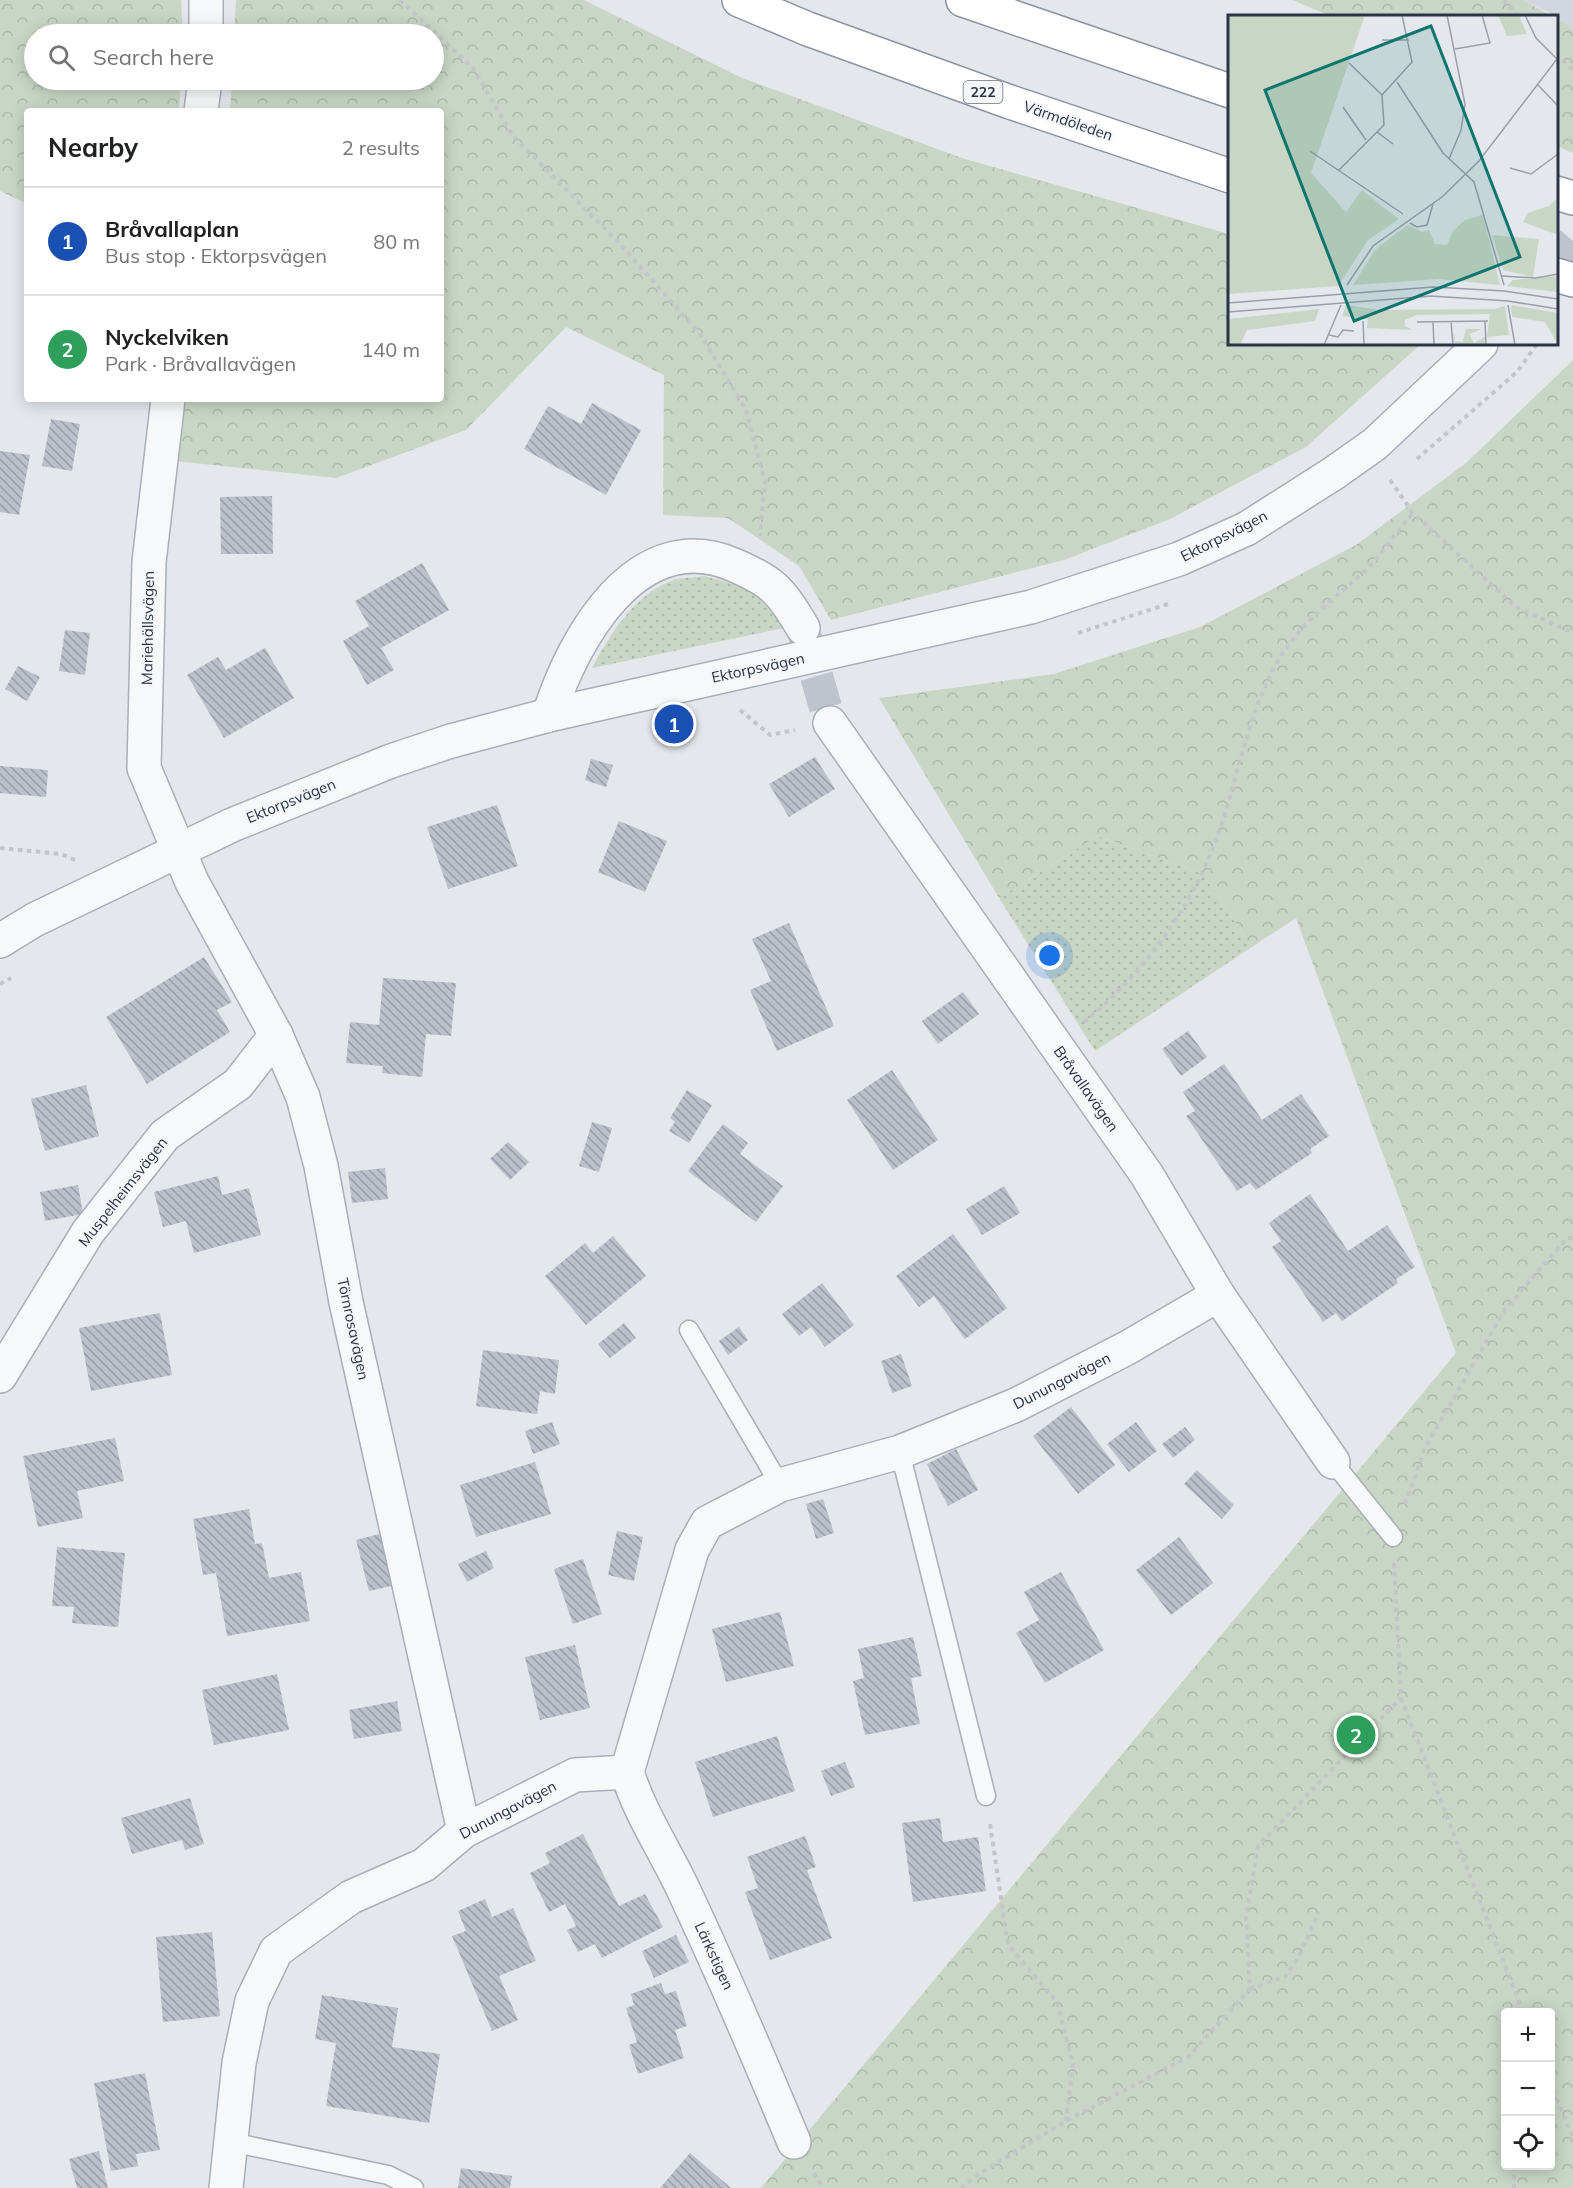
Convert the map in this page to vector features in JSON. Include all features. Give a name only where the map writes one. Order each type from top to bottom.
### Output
[{"type":"highway","name":"Värmdöleden","points":[[739,0],[808,29],[1010,102],[1228,175]]},
{"type":"highway","points":[[963,0],[1228,90]]},
{"type":"highway","points":[[1558,193],[1573,198]]},
{"type":"highway","points":[[1558,275],[1573,280]]},
{"type":"street","points":[[206,0],[206,24]]},
{"type":"street","points":[[201,108],[204,90]]},
{"type":"street","name":"Ektorpsvägen","points":[[0,941],[34,920],[232,825],[391,761],[451,741],[549,715],[1032,608],[1179,559],[1246,529],[1375,444],[1480,345]]},
{"type":"street","name":"Mariehällsvägen","points":[[168,402],[149,562],[144,768],[179,850]]},
{"type":"street","points":[[549,715],[560,681],[589,629],[624,584],[663,559],[692,554],[726,561],[756,574],[772,584],[787,600],[803,628]]},
{"type":"street","name":"Bråvallavägen","points":[[830,723],[1147,1175],[1218,1295],[1333,1462]]},
{"type":"street","name":"Törnrosavägen","points":[[179,850],[196,890],[276,1035],[303,1097],[321,1166],[346,1302],[464,1831]]},
{"type":"street","name":"Muspelheimsvägen","points":[[0,1376],[88,1232],[158,1144],[165,1136],[238,1084],[276,1035]]},
{"type":"street","name":"Dunungavägen","points":[[226,2188],[239,2063],[252,2001],[276,1951],[351,1897],[424,1865],[464,1831],[575,1775],[627,1772],[692,1550],[706,1523],[780,1485],[900,1452],[1016,1405],[1127,1348],[1218,1295]]},
{"type":"street","name":"Lärkstigen","points":[[627,1772],[633,1790],[668,1856],[734,1998],[794,2142]]},
{"type":"lane","points":[[689,1330],[780,1485]]},
{"type":"lane","points":[[900,1452],[986,1796]]},
{"type":"lane","points":[[1333,1462],[1393,1537]]},
{"type":"lane","points":[[231,2142],[388,2175],[414,2188]]},
{"type":"path","points":[[400,0],[426,24]]},
{"type":"path","points":[[1503,0],[1516,15]]},
{"type":"path","points":[[444,41],[473,68],[513,136],[619,243],[700,334],[747,410],[765,482],[756,574]]},
{"type":"path","points":[[1558,55],[1573,70]]},
{"type":"path","points":[[1408,466],[1517,372],[1536,345]]},
{"type":"path","points":[[1381,486],[1399,473]]},
{"type":"path","points":[[1390,480],[1413,513],[1516,607],[1573,633]]},
{"type":"path","points":[[1055,1044],[1073,1033],[1127,984],[1176,919],[1203,874],[1230,798],[1239,755],[1281,655],[1311,620],[1368,567],[1413,513]]},
{"type":"path","points":[[1071,635],[1174,602]]},
{"type":"path","points":[[746,703],[735,705],[770,735],[830,723]]},
{"type":"path","points":[[0,848],[61,854],[120,878]]},
{"type":"path","points":[[0,984],[20,972]]},
{"type":"path","points":[[1521,2008],[1401,1698],[1393,1537],[1425,1448],[1504,1311],[1567,1238],[1573,1238]]},
{"type":"path","points":[[1250,1989],[1246,1917],[1258,1846],[1401,1698]]},
{"type":"path","points":[[986,1796],[1008,1945],[1057,2002],[1073,2065],[1066,2121]]},
{"type":"path","points":[[961,2188],[977,2175],[1066,2121],[1188,2057],[1250,1989],[1286,1976],[1299,1956],[1319,1912]]},
{"type":"path","points":[[1555,2095],[1573,2138]]},
{"type":"path","points":[[1514,2170],[1514,2188]]},
{"type":"shaded area","points":[[1523,0],[1573,0],[1573,29],[1558,20],[1558,15]]},
{"type":"green space","points":[[0,0],[181,0],[182,24],[24,24],[24,90],[180,90],[179,108],[24,108],[24,203],[0,191]]},
{"type":"green space","points":[[236,0],[584,0],[742,78],[965,159],[1228,234],[1228,345],[1420,345],[1306,447],[1170,519],[1064,560],[831,620],[799,566],[728,518],[663,515],[664,375],[566,327],[466,430],[336,478],[175,461],[185,402],[444,402],[444,108],[230,108],[231,90],[444,90],[444,24],[235,24]]},
{"type":"green space","points":[[1292,0],[1523,0],[1550,15],[1329,15]]},
{"type":"green space","points":[[1558,20],[1573,29],[1573,153],[1558,146]]},
{"type":"green space","points":[[1573,360],[1573,2188],[761,2188],[1456,1353],[1296,918],[1252,947],[1203,874],[1098,836],[999,898],[879,698],[1054,674],[1200,627],[1356,545],[1466,463]]},
{"type":"green space","points":[[704,576],[742,587],[750,592],[766,605],[784,628],[592,668],[615,630],[645,596],[658,587],[675,580]]},
{"type":"green space","points":[[1098,836],[1203,874],[1252,947],[1095,1051],[999,898]]},
{"type":"building","points":[[592,403],[641,430],[606,495],[524,449],[548,406],[581,424]]},
{"type":"building","points":[[51,419],[80,424],[72,471],[42,466]]},
{"type":"building","points":[[0,451],[30,455],[19,515],[0,512]]},
{"type":"building","points":[[272,496],[273,554],[221,554],[220,497]]},
{"type":"building","points":[[422,563],[449,610],[381,648],[394,670],[367,685],[343,641],[369,626],[355,601]]},
{"type":"building","points":[[65,630],[90,633],[85,675],[59,671]]},
{"type":"building","points":[[265,648],[294,698],[224,738],[187,675],[218,657],[226,670]]},
{"type":"building","points":[[18,666],[40,677],[27,701],[5,689]]},
{"type":"building","points":[[815,757],[835,789],[789,817],[769,784]]},
{"type":"building","points":[[591,759],[613,765],[606,787],[585,780]]},
{"type":"building","points":[[0,766],[48,770],[46,797],[0,793]]},
{"type":"building","points":[[497,805],[518,866],[448,889],[427,827]]},
{"type":"building","points":[[619,821],[667,841],[645,892],[598,872]]},
{"type":"building","points":[[789,923],[834,1026],[777,1051],[750,990],[771,981],[752,939]]},
{"type":"building","points":[[204,957],[232,1002],[217,1010],[230,1032],[147,1084],[106,1017]]},
{"type":"building","points":[[383,978],[456,983],[451,1036],[426,1034],[422,1077],[382,1073],[383,1066],[346,1063],[350,1022],[379,1025]]},
{"type":"building","points":[[963,992],[979,1014],[938,1044],[922,1021]]},
{"type":"building","points":[[1188,1031],[1207,1057],[1181,1076],[1162,1049]]},
{"type":"building","points":[[1224,1064],[1262,1120],[1301,1094],[1329,1136],[1310,1149],[1312,1153],[1256,1190],[1250,1183],[1237,1191],[1186,1116],[1195,1111],[1183,1092]]},
{"type":"building","points":[[892,1070],[938,1140],[893,1170],[847,1100]]},
{"type":"building","points":[[86,1085],[99,1136],[45,1151],[31,1099]]},
{"type":"building","points":[[687,1090],[712,1105],[689,1143],[669,1131],[675,1122],[670,1118]]},
{"type":"building","points":[[592,1122],[612,1128],[599,1172],[579,1166]]},
{"type":"building","points":[[723,1124],[748,1143],[740,1154],[783,1186],[756,1222],[688,1171]]},
{"type":"building","points":[[508,1142],[529,1162],[510,1180],[490,1159]]},
{"type":"building","points":[[385,1168],[388,1199],[352,1203],[348,1172]]},
{"type":"building","points":[[218,1176],[222,1195],[249,1188],[261,1235],[194,1253],[186,1221],[163,1227],[154,1192]]},
{"type":"building","points":[[78,1185],[83,1214],[45,1221],[40,1192]]},
{"type":"building","points":[[1004,1186],[1020,1213],[982,1235],[966,1209]]},
{"type":"building","points":[[1310,1194],[1348,1251],[1387,1225],[1415,1267],[1396,1279],[1398,1283],[1342,1321],[1336,1313],[1323,1322],[1272,1247],[1281,1241],[1269,1223]]},
{"type":"building","points":[[953,1234],[1007,1308],[965,1339],[934,1296],[919,1307],[896,1276]]},
{"type":"building","points":[[613,1236],[646,1276],[586,1325],[545,1276],[585,1243],[593,1253]]},
{"type":"building","points":[[822,1283],[854,1325],[825,1347],[811,1327],[799,1336],[782,1314]]},
{"type":"building","points":[[160,1313],[172,1375],[91,1391],[79,1328]]},
{"type":"building","points":[[624,1323],[636,1338],[610,1358],[598,1344]]},
{"type":"building","points":[[739,1327],[748,1340],[728,1355],[719,1341]]},
{"type":"building","points":[[483,1350],[559,1360],[555,1394],[540,1391],[537,1414],[476,1406]]},
{"type":"building","points":[[901,1354],[912,1386],[892,1393],[881,1361]]},
{"type":"building","points":[[1071,1407],[1115,1465],[1078,1494],[1033,1436]]},
{"type":"building","points":[[552,1422],[560,1444],[533,1454],[525,1431]]},
{"type":"building","points":[[1136,1422],[1157,1451],[1129,1472],[1107,1444]]},
{"type":"building","points":[[1185,1427],[1195,1440],[1173,1458],[1162,1444]]},
{"type":"building","points":[[115,1438],[124,1481],[77,1491],[83,1518],[38,1527],[23,1456]]},
{"type":"building","points":[[956,1449],[978,1490],[948,1506],[927,1464]]},
{"type":"building","points":[[535,1462],[551,1514],[476,1537],[460,1485]]},
{"type":"building","points":[[1197,1470],[1234,1505],[1222,1519],[1184,1484]]},
{"type":"building","points":[[823,1499],[834,1533],[816,1539],[806,1504]]},
{"type":"building","points":[[249,1509],[255,1544],[262,1543],[269,1578],[301,1572],[310,1621],[227,1636],[216,1573],[203,1575],[193,1519]]},
{"type":"building","points":[[617,1531],[643,1537],[634,1581],[608,1575]]},
{"type":"building","points":[[387,1532],[400,1584],[369,1591],[356,1540]]},
{"type":"building","points":[[1179,1537],[1213,1583],[1171,1615],[1136,1570]]},
{"type":"building","points":[[57,1547],[125,1553],[118,1627],[72,1623],[74,1607],[52,1606]]},
{"type":"building","points":[[486,1551],[494,1568],[467,1582],[458,1564]]},
{"type":"building","points":[[583,1559],[602,1614],[573,1624],[554,1569]]},
{"type":"building","points":[[1061,1572],[1104,1650],[1045,1683],[1016,1633],[1039,1620],[1024,1592]]},
{"type":"building","points":[[780,1612],[794,1666],[726,1682],[712,1629]]},
{"type":"building","points":[[913,1637],[922,1676],[911,1678],[920,1724],[865,1735],[853,1681],[864,1678],[858,1649]]},
{"type":"building","points":[[575,1645],[590,1708],[540,1720],[525,1657]]},
{"type":"building","points":[[277,1674],[289,1730],[214,1745],[202,1690]]},
{"type":"building","points":[[397,1701],[402,1731],[354,1739],[349,1710]]},
{"type":"building","points":[[777,1736],[795,1791],[713,1817],[695,1762]]},
{"type":"building","points":[[845,1762],[855,1787],[831,1796],[821,1771]]},
{"type":"building","points":[[190,1798],[204,1844],[185,1850],[182,1840],[132,1854],[121,1818]]},
{"type":"building","points":[[940,1818],[943,1842],[978,1837],[986,1891],[913,1902],[902,1823]]},
{"type":"building","points":[[583,1834],[619,1906],[645,1894],[663,1927],[602,1958],[595,1944],[578,1952],[567,1930],[576,1926],[565,1904],[549,1912],[530,1873],[550,1863],[545,1853]]},
{"type":"building","points":[[805,1836],[816,1867],[807,1870],[832,1938],[770,1960],[745,1892],[758,1888],[747,1857]]},
{"type":"building","points":[[485,1899],[492,1917],[513,1908],[536,1961],[499,1976],[518,2020],[492,2031],[452,1936],[466,1931],[458,1911]]},
{"type":"building","points":[[212,1932],[220,2016],[163,2022],[156,1937]]},
{"type":"building","points":[[676,1935],[689,1962],[654,1978],[642,1951]]},
{"type":"building","points":[[661,1983],[665,1994],[676,1991],[687,2026],[675,2030],[684,2058],[638,2074],[629,2045],[637,2042],[626,2008],[634,2005],[631,1994]]},
{"type":"building","points":[[322,1995],[398,2008],[392,2047],[440,2054],[429,2123],[326,2106],[336,2043],[315,2039]]},
{"type":"building","points":[[145,2073],[160,2150],[136,2154],[138,2166],[111,2171],[94,2083]]},
{"type":"building","points":[[99,2151],[108,2188],[77,2188],[69,2159]]},
{"type":"building","points":[[690,2153],[731,2188],[660,2188]]},
{"type":"building","points":[[461,2168],[512,2176],[510,2188],[458,2188]]},
{"type":"tunnel","points":[[1558,259],[1573,241]]},
{"type":"tunnel","points":[[803,629],[830,723]]},
{"type":"place","name":"Bråvallaplan","points":[[674,724]]},
{"type":"place","name":"Nyckelviken","points":[[1356,1735]]}]
